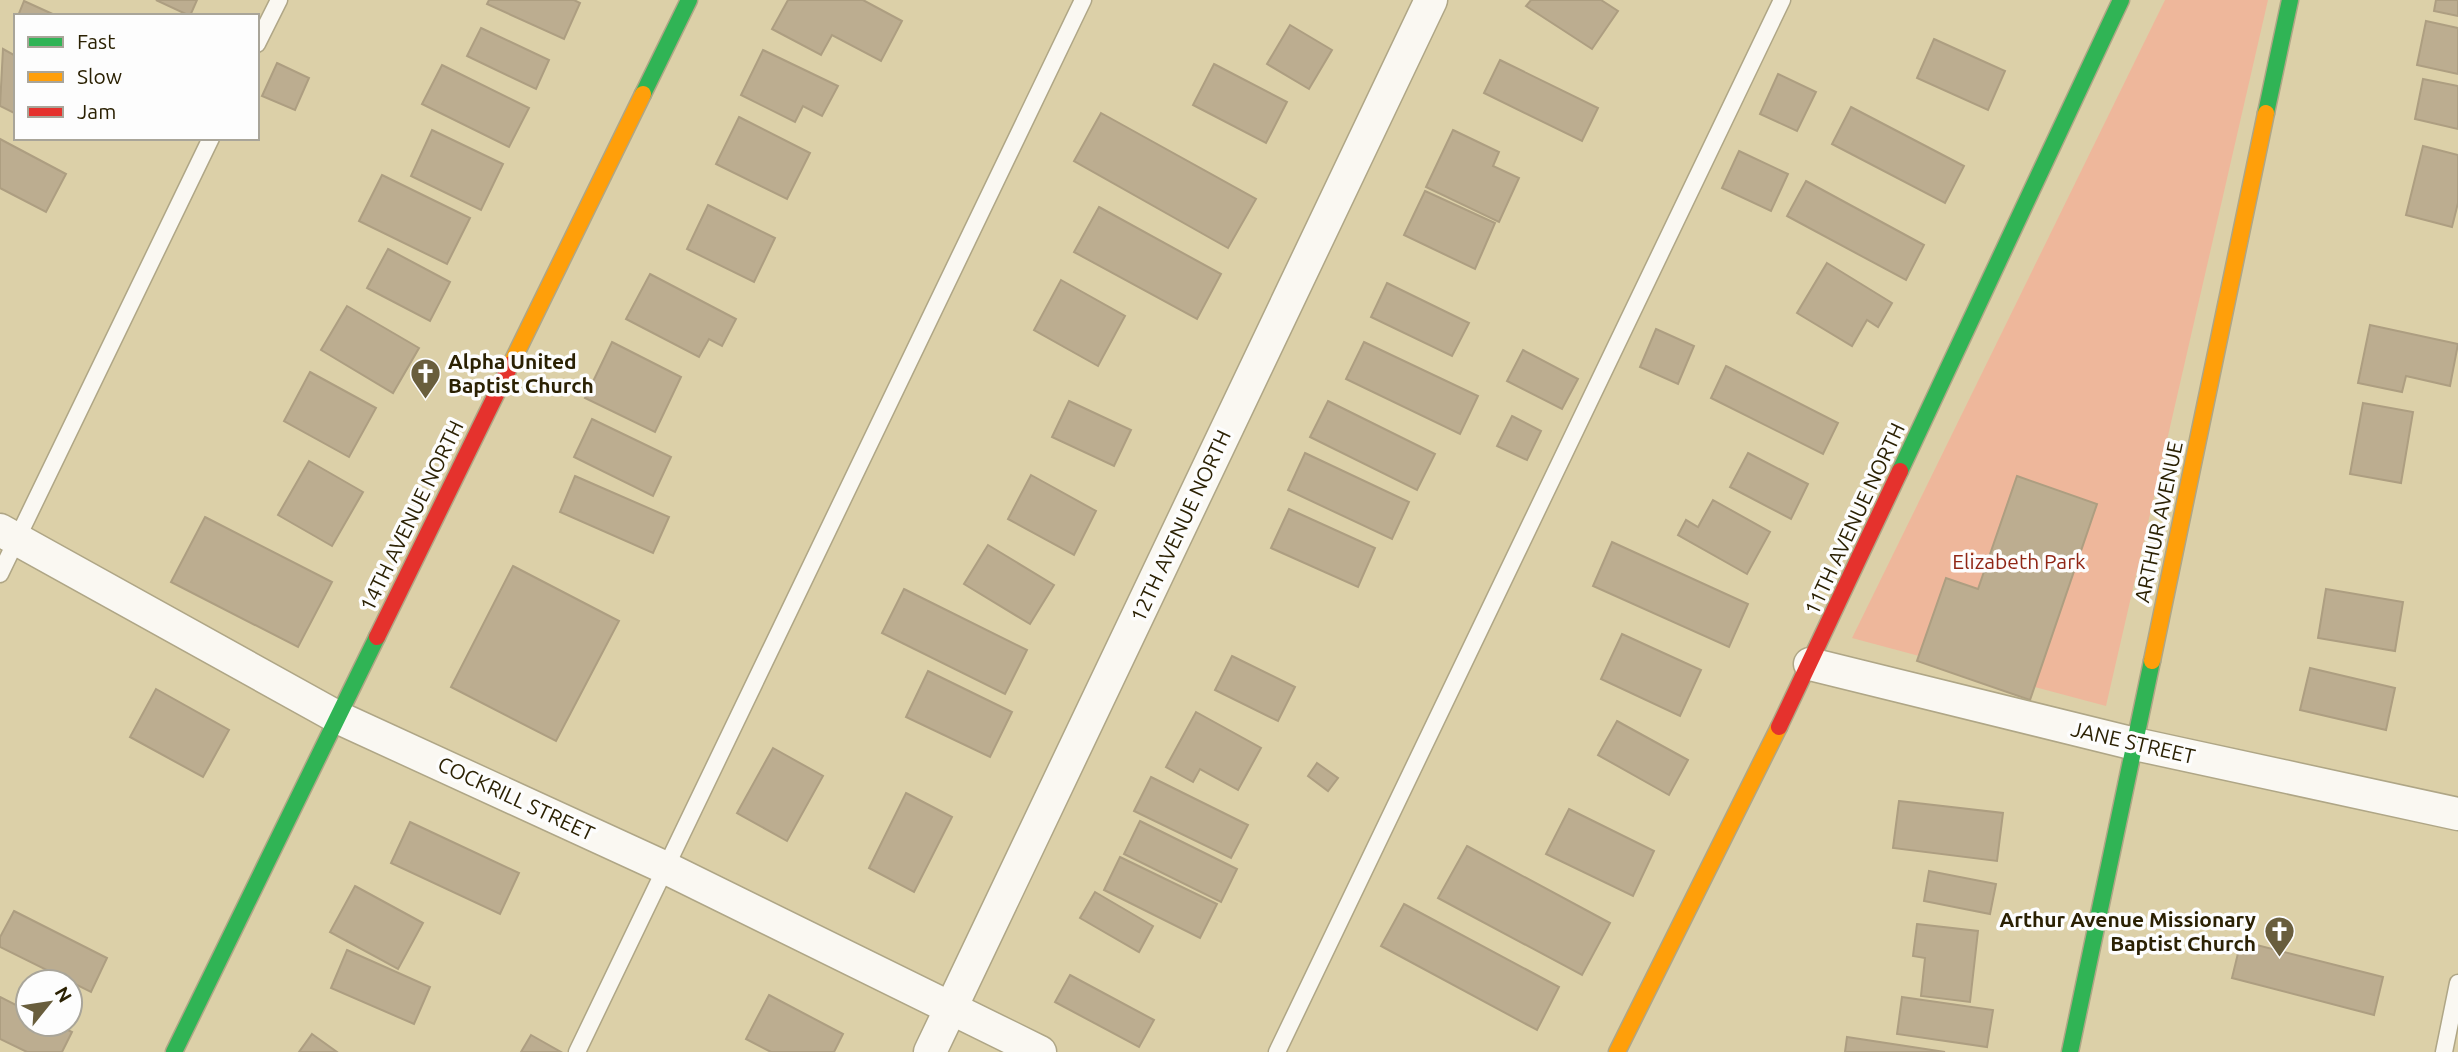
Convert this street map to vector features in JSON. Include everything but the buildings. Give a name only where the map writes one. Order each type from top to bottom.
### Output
[{"type":"street","name":"14TH AVENUE NORTH","points":[[174,1052],[689,0]]},
{"type":"street","name":"12TH AVENUE NORTH","points":[[930,1052],[1431,0]]},
{"type":"street","name":"11TH AVENUE NORTH","points":[[1617,1052],[1810,664],[2121,0]]},
{"type":"street","name":"ARTHUR AVENUE","points":[[2070,1052],[2290,0]]},
{"type":"street","name":"COCKRILL STREET","points":[[8,534],[337,716],[666,868],[1040,1052]]},
{"type":"street","name":"JANE STREET","points":[[1810,664],[2135,744],[2458,814]]},
{"type":"lane","points":[[259,40],[279,0]]},
{"type":"lane","points":[[577,1052],[1083,0]]},
{"type":"lane","points":[[1277,1052],[1782,0]]},
{"type":"lane","points":[[0,574],[8,534],[210,140]]},
{"type":"lane","points":[[2444,1052],[2458,983]]},
{"type":"green space","name":"Elizabeth Park","points":[[2165,0],[2268,0],[2106,706],[1852,638]]},
{"type":"traffic: fast","points":[[643,94],[689,0]]},
{"type":"traffic: fast","points":[[1900,471],[2121,0]]},
{"type":"traffic: fast","points":[[2266,113],[2290,0]]},
{"type":"traffic: fast","points":[[174,1052],[377,637]]},
{"type":"traffic: fast","points":[[2070,1052],[2152,661]]},
{"type":"traffic: slow","points":[[511,364],[643,94]]},
{"type":"traffic: slow","points":[[2152,661],[2266,113]]},
{"type":"traffic: slow","points":[[1617,1052],[1779,727]]},
{"type":"traffic: jam","points":[[377,637],[511,364]]},
{"type":"traffic: jam","points":[[1779,727],[1900,471]]},
{"type":"place","name":"Alpha United Baptist Church","points":[[425,401]]},
{"type":"place","name":"Arthur Avenue Missionary Baptist Church","points":[[2279,959]]}]
